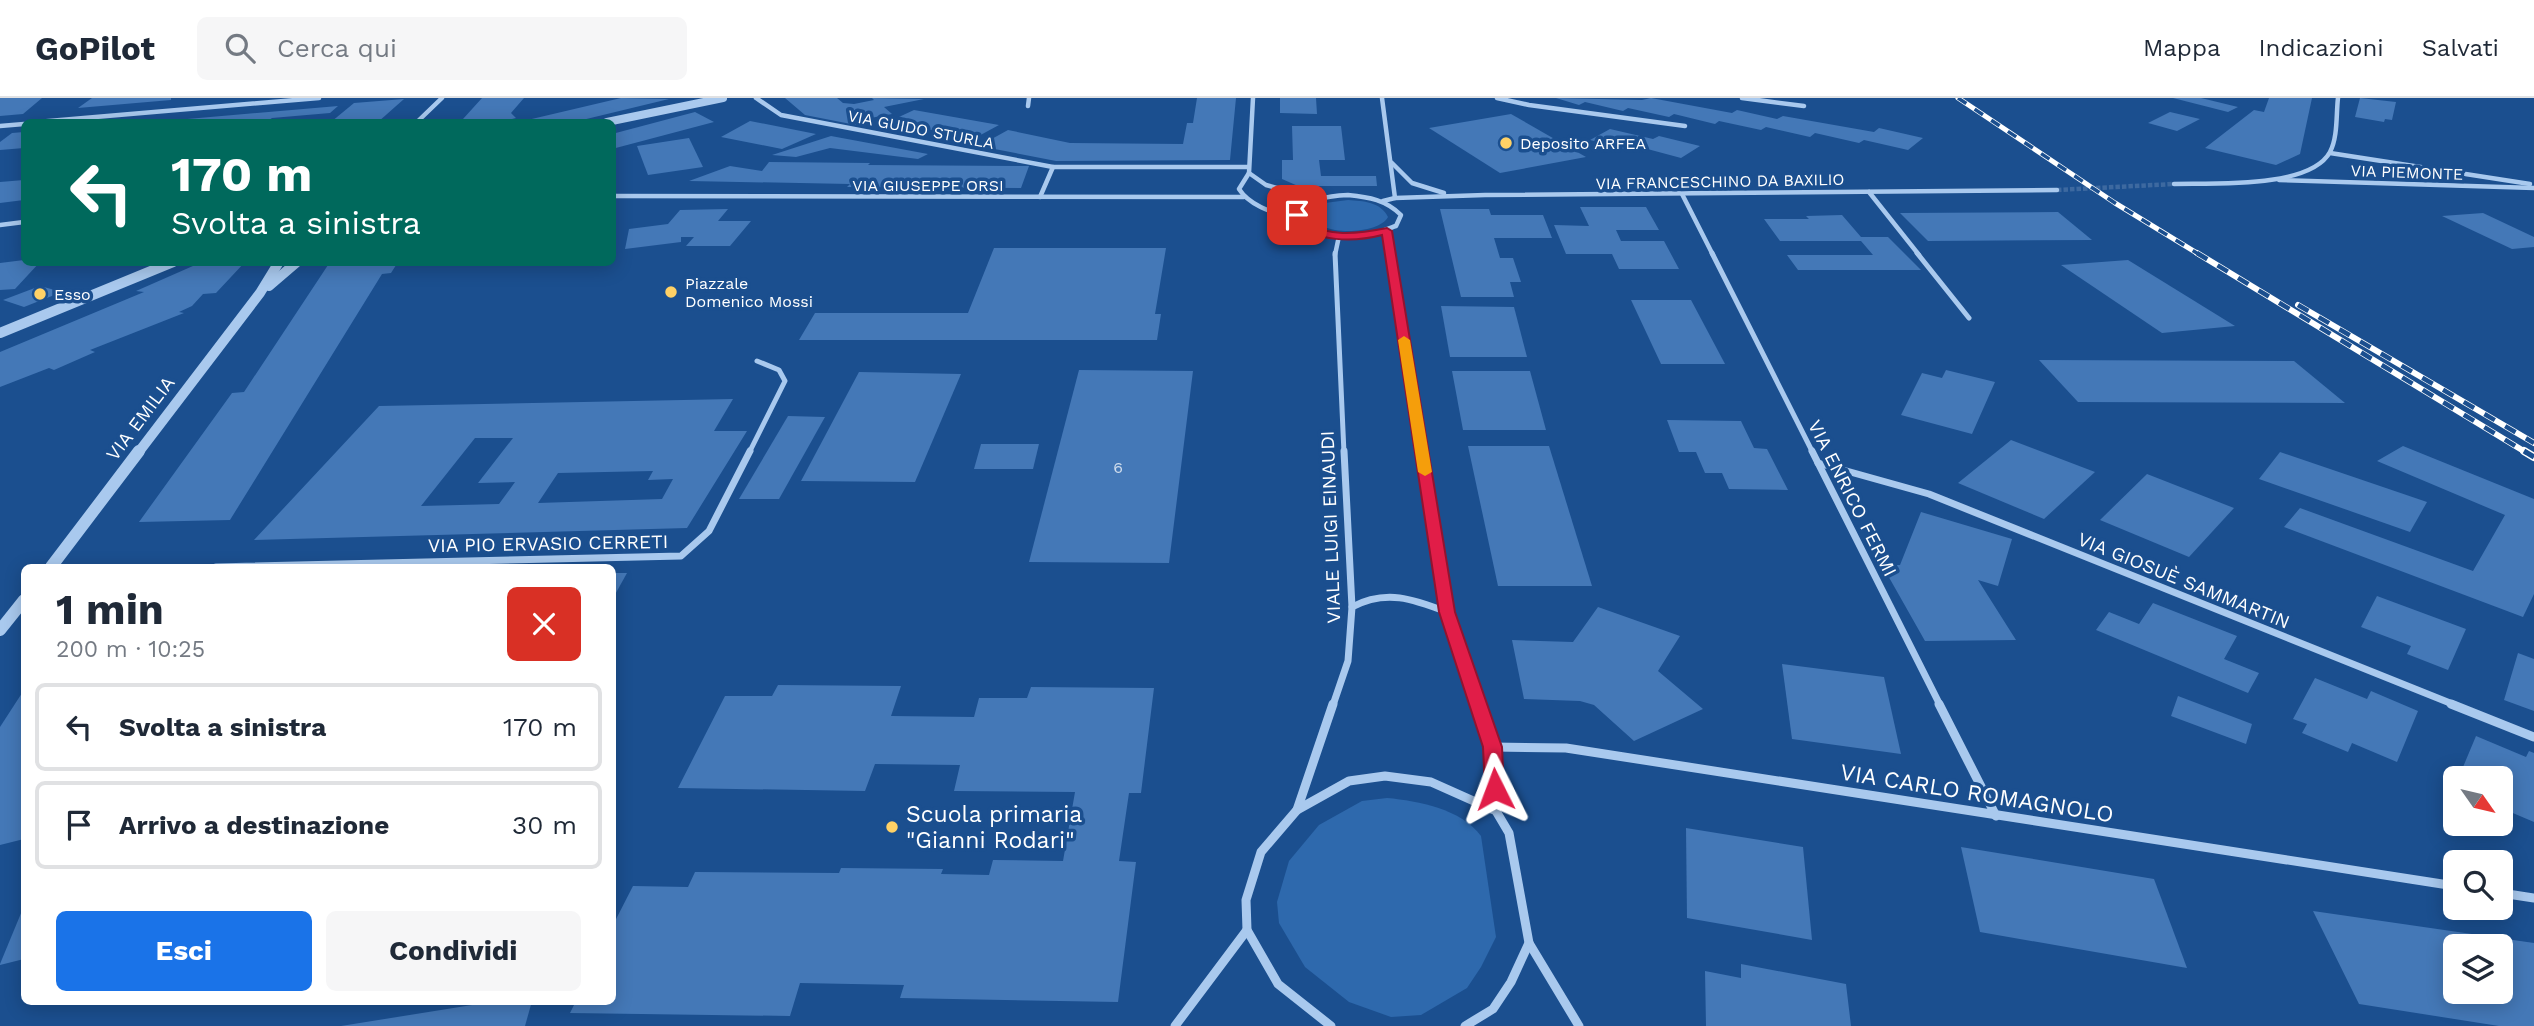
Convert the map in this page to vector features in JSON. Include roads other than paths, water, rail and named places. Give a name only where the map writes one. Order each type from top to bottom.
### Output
[{"type":"street","points":[[72,119],[319,98]]},
{"type":"street","points":[[420,119],[442,98]]},
{"type":"street","points":[[616,122],[712,98]]},
{"type":"street","points":[[690,104],[723,98]]},
{"type":"street","name":"VIA GUIDO STURLA","points":[[756,98],[781,114],[1053,166],[1249,170]]},
{"type":"street","points":[[1028,106],[1029,98]]},
{"type":"street","points":[[1249,170],[1266,185],[1317,199],[1350,195],[1384,201],[1398,209],[1401,215],[1396,226],[1387,231],[1365,236],[1339,236],[1314,230],[1244,197],[1239,189],[1249,170],[1253,98]]},
{"type":"street","points":[[1382,98],[1395,198]]},
{"type":"street","points":[[1497,98],[1529,105],[1685,126]]},
{"type":"street","points":[[1742,98],[1804,106]]},
{"type":"street","points":[[2174,184],[2278,180],[2320,165],[2330,153],[2338,98]]},
{"type":"street","points":[[616,120],[651,113]]},
{"type":"street","points":[[0,126],[21,124]]},
{"type":"street","points":[[0,132],[9,125]]},
{"type":"street","name":"VIA PIEMONTE","points":[[2330,153],[2534,186]]},
{"type":"street","points":[[1392,163],[1412,183],[1454,196]]},
{"type":"street","points":[[1040,197],[1053,166]]},
{"type":"street","name":"VIA PIEMONTE","points":[[2278,180],[2534,186]]},
{"type":"street","name":"VIA FRANCESCHINO DA BAXILIO","points":[[1384,201],[1395,198],[1454,196],[2057,190]]},
{"type":"street","points":[[1869,192],[1969,318]]},
{"type":"street","name":"VIA ENRICO FERMI","points":[[1682,194],[1996,816]]},
{"type":"street","name":"VIA GIUSEPPE ORSI","points":[[616,196],[1244,197]]},
{"type":"street","points":[[1299,221],[1297,215],[1300,209],[1317,199]]},
{"type":"street","points":[[0,225],[21,222]]},
{"type":"street","points":[[1387,231],[1447,612],[1492,747],[1496,811],[1509,832],[1529,943],[1579,1026]]},
{"type":"street","name":"VIALE LUIGI EINAUDI","points":[[1297,810],[1348,661],[1352,607],[1334,258],[1339,236]]},
{"type":"street","points":[[0,333],[163,266]]},
{"type":"street","name":"VIA EMILIA","points":[[53,564],[260,293],[277,266]]},
{"type":"street","name":"VIA EMILIA","points":[[260,293],[292,266]]},
{"type":"street","name":"VIA PIO ERVASIO CERRETI","points":[[343,564],[681,556],[709,531],[785,381],[779,370],[757,361]]},
{"type":"street","name":"VIA GIOSUÈ SAMMARTIN","points":[[1818,463],[1929,494],[2534,737]]},
{"type":"street","points":[[1352,607],[1366,598],[1400,594],[1447,612]]},
{"type":"street","points":[[0,630],[21,604]]},
{"type":"street","name":"VIA CARLO ROMAGNOLO","points":[[1492,747],[1566,748],[2443,884]]},
{"type":"street","points":[[1331,1026],[1278,984],[1247,930],[1246,900],[1261,852],[1297,810],[1349,781],[1385,776],[1431,782],[1496,811]]},
{"type":"street","points":[[2513,895],[2534,898]]},
{"type":"street","points":[[1175,1026],[1247,930]]},
{"type":"street","points":[[1465,1026],[1493,1009],[1511,982],[1529,943]]},
{"type":"tunnel","points":[[2057,190],[2174,184]]},
{"type":"railway","points":[[1958,98],[2115,203],[2200,255]]},
{"type":"railway","points":[[2197,253],[2527,453]]},
{"type":"railway","points":[[2298,305],[2534,443]]},
{"type":"railway","points":[[2524,451],[2534,457]]},
{"type":"place","name":"Deposito ARFEA","points":[[1506,143]]},
{"type":"place","name":"Piazzale Domenico Mossi","points":[[671,292]]},
{"type":"place","name":"Esso","points":[[40,294]]},
{"type":"place","name":"Scuola primaria \"Gianni Rodari\"","points":[[892,827]]}]
